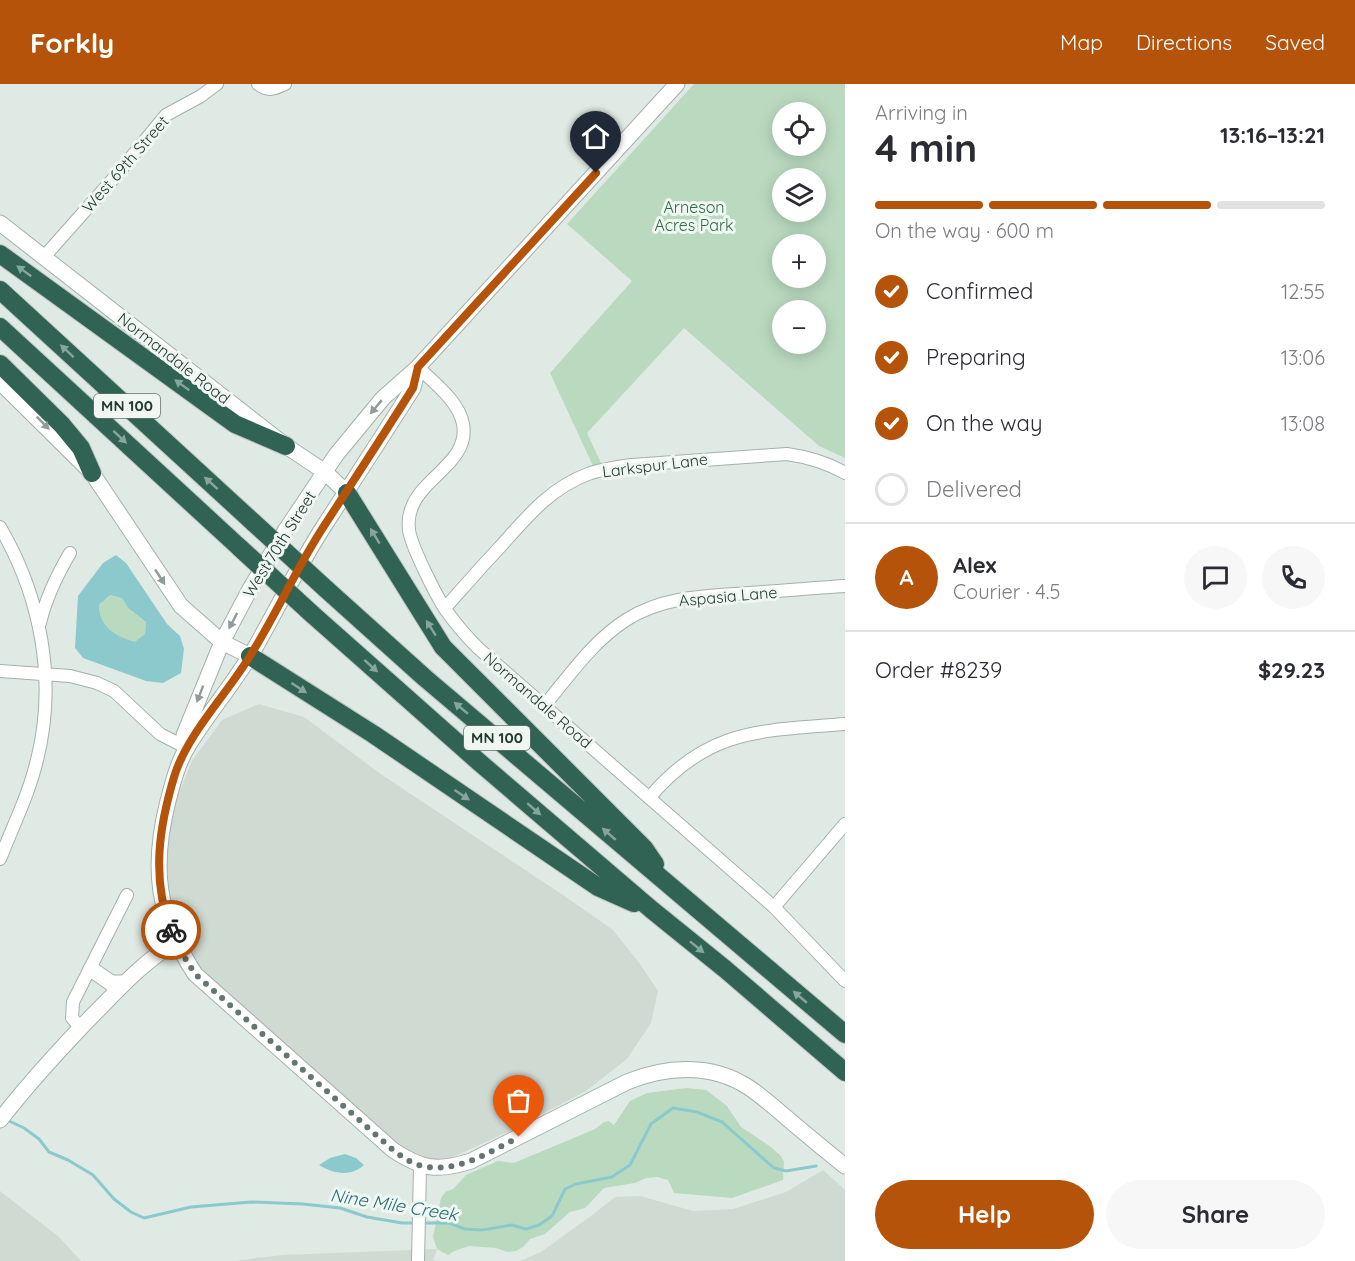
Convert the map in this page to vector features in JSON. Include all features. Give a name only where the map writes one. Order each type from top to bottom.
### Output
[{"type":"highway","points":[[0,254],[236,424],[286,446]]},
{"type":"highway","name":"MN 100","points":[[0,290],[425,678],[845,1034]]},
{"type":"highway","name":"MN 100","points":[[0,327],[312,614],[487,769],[845,1072]]},
{"type":"highway","points":[[0,364],[62,425],[81,448],[92,473]]},
{"type":"highway","points":[[347,493],[443,647],[644,848],[669,886]]},
{"type":"highway","points":[[250,656],[373,735],[598,887],[652,910]]},
{"type":"street","name":"West 69th Street","points":[[44,257],[166,115],[218,84]]},
{"type":"street","points":[[258,84],[263,88],[273,90],[285,84]]},
{"type":"street","name":"West 70th Street","points":[[187,748],[184,735],[222,642],[250,589],[285,531],[336,455],[383,398],[418,367],[677,84]]},
{"type":"street","name":"Normandale Road","points":[[0,223],[286,446],[325,472],[347,493]]},
{"type":"street","name":"Normandale Road","points":[[418,367],[454,404],[463,424],[464,435],[456,456],[420,494],[412,505],[409,517],[412,542],[445,608],[478,648],[774,907],[845,981]]},
{"type":"street","name":"West 70th Street","points":[[418,367],[413,388],[324,526],[250,656],[187,748],[176,772],[161,831],[158,858],[160,888],[166,916],[176,942],[195,974],[393,1150],[420,1166]]},
{"type":"street","points":[[0,382],[92,473],[181,606],[222,642],[250,656]]},
{"type":"street","name":"Larkspur Lane","points":[[445,608],[538,506],[566,484],[587,474],[632,465],[787,454],[808,457],[845,473]]},
{"type":"street","points":[[0,527],[22,570],[39,624],[45,657],[42,732],[38,759],[0,859]]},
{"type":"street","points":[[39,624],[45,602],[58,572],[70,553]]},
{"type":"street","name":"Aspasia Lane","points":[[544,706],[605,635],[627,619],[651,607],[677,599],[695,597],[845,586]]},
{"type":"street","points":[[0,671],[84,678],[114,691],[160,734],[187,748]]},
{"type":"street","points":[[648,798],[664,779],[683,763],[726,740],[750,733],[845,724]]},
{"type":"street","points":[[774,907],[845,824]]},
{"type":"street","points":[[81,1028],[72,1018],[73,1002],[127,895]]},
{"type":"street","points":[[0,1120],[11,1105],[124,983],[154,956],[176,942]]},
{"type":"street","points":[[91,969],[111,982],[124,983]]},
{"type":"street","points":[[418,1261],[420,1166],[455,1166],[471,1161],[646,1074],[666,1070],[707,1071],[746,1086],[845,1167]]},
{"type":"shaded area","points":[[259,704],[304,717],[382,775],[613,930],[658,991],[651,1023],[627,1059],[586,1091],[516,1128],[440,1163],[394,1146],[182,955],[161,860],[172,810],[192,761],[222,720]]},
{"type":"shaded area","points":[[823,1170],[845,1190],[845,1261],[520,1261],[541,1252],[615,1197],[640,1196],[693,1211],[733,1209],[786,1192]]},
{"type":"shaded area","points":[[0,1191],[59,1237],[81,1261],[0,1261]]},
{"type":"shaded area","points":[[437,1249],[433,1260],[438,1261],[234,1261],[282,1255]]},
{"type":"green space","name":"Arneson Acres Park","points":[[694,84],[845,84],[845,458],[819,446],[684,328],[587,433],[601,463],[593,466],[550,373],[632,281],[567,224]]},
{"type":"green space","points":[[110,595],[122,598],[128,608],[146,622],[145,634],[135,643],[110,630],[102,619],[99,605]]},
{"type":"green space","points":[[686,1088],[706,1090],[727,1106],[741,1127],[781,1156],[784,1162],[783,1180],[732,1198],[674,1193],[668,1180],[657,1177],[646,1178],[635,1183],[604,1188],[585,1208],[570,1212],[545,1234],[530,1239],[516,1251],[507,1252],[496,1248],[469,1246],[448,1255],[437,1249],[433,1237],[441,1198],[466,1175],[498,1161],[514,1163],[595,1129],[604,1122],[609,1121],[614,1125],[630,1101],[647,1093]]},
{"type":"water","points":[[116,555],[126,563],[167,624],[180,636],[184,649],[181,673],[163,683],[146,681],[83,658],[75,648],[78,596],[103,563]],"holes":[[[110,595],[122,598],[128,608],[146,622],[145,634],[135,642],[110,630],[100,613],[99,605]]]},
{"type":"water","points":[[345,1154],[356,1158],[364,1165],[348,1173],[342,1173],[319,1165],[330,1158]]},
{"type":"waterway","name":"Nine Mile Creek","points":[[422,1223],[449,1223],[465,1229],[482,1230],[512,1225],[526,1229],[539,1225],[552,1216],[565,1189],[576,1184],[612,1177],[630,1165],[651,1124],[673,1108],[697,1112],[722,1122],[774,1168],[786,1171],[816,1166]]},
{"type":"waterway","name":"Nine Mile Creek","points":[[7,1120],[24,1128],[39,1139],[49,1152],[93,1175],[114,1199],[131,1212],[144,1218],[191,1207],[251,1202],[340,1208],[367,1217],[416,1223]]},
{"type":"way so far","points":[[171,930],[195,974],[393,1150],[407,1159],[420,1166],[455,1166],[471,1161],[519,1137]]},
{"type":"route","points":[[171,930],[160,888],[158,858],[161,831],[176,772],[187,748],[250,656],[324,526],[413,388],[418,367],[596,173]]}]
